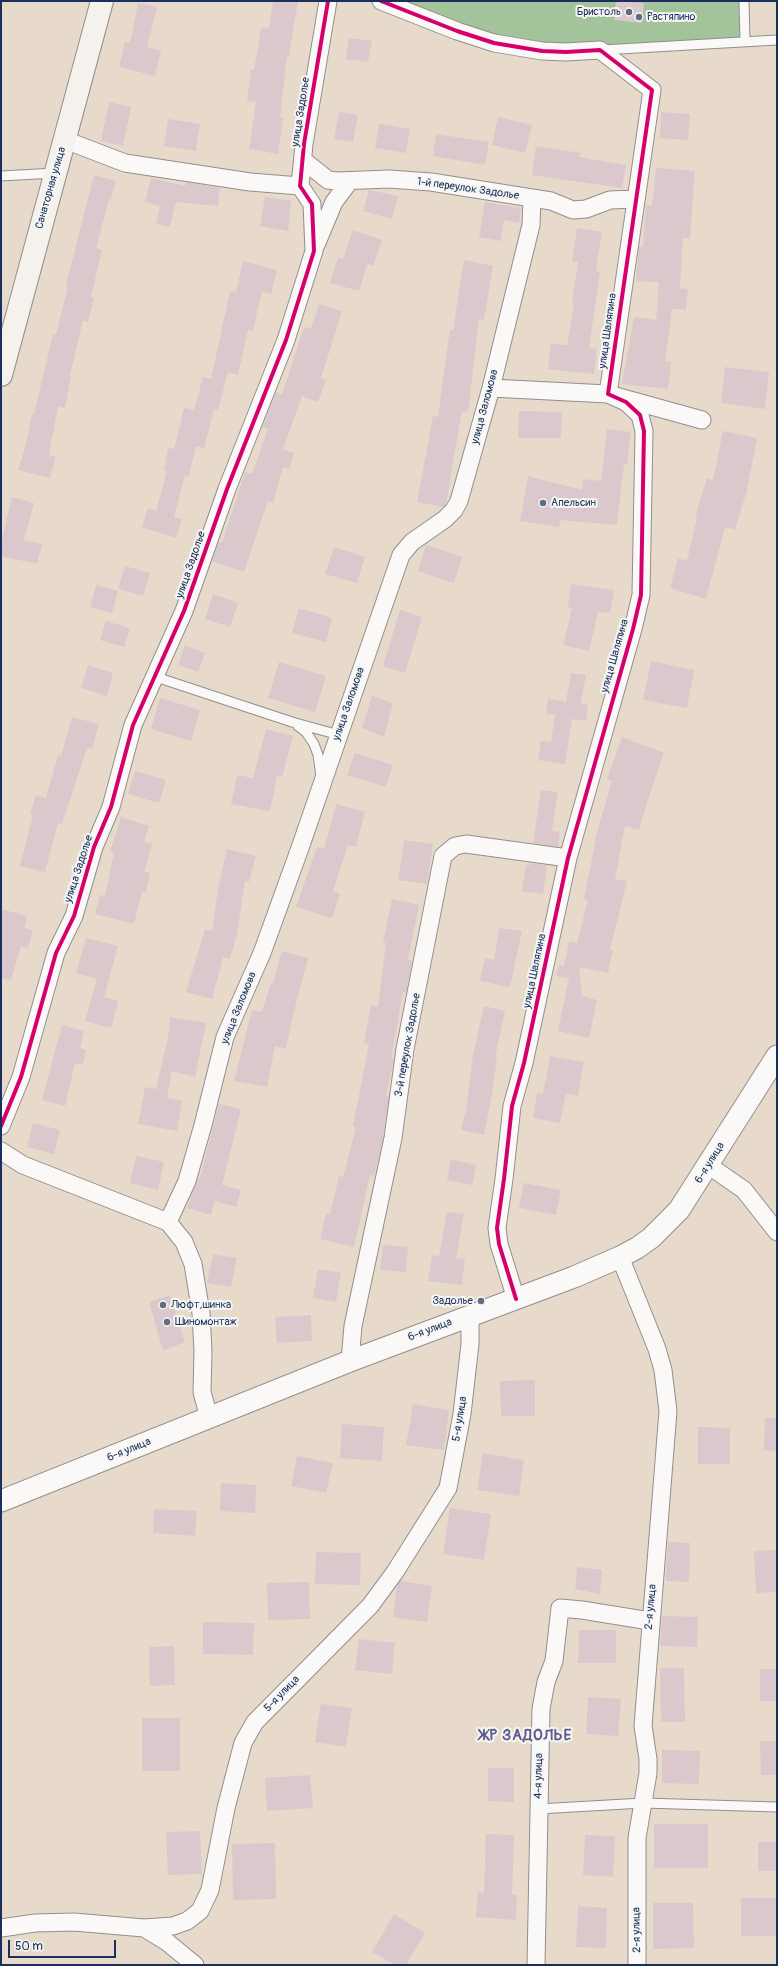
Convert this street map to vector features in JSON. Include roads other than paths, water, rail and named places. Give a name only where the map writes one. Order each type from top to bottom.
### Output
[{"type":"main road","name":"Санаторная улица","points":[[1,375],[54,173],[65,140],[102,1]]},
{"type":"street","name":"улица Задолье","points":[[1,1126],[21,1077],[56,952],[74,916],[94,847],[111,807],[133,725],[156,677],[184,611],[228,489],[286,340],[314,251],[312,204],[300,186],[304,161],[304,144],[328,1]]},
{"type":"street","points":[[380,1],[458,31],[494,42],[542,51],[600,50]]},
{"type":"street","name":"улица Шаляпина","points":[[516,1299],[499,1244],[497,1228],[512,1106],[524,1063],[568,858],[633,629],[641,595],[644,431],[640,415],[626,402],[608,394],[652,90],[600,50]]},
{"type":"street","points":[[65,140],[125,163],[242,181],[300,186]]},
{"type":"street","name":"1-й переулок Задолье","points":[[304,161],[328,180],[349,182],[389,179],[431,182],[551,200],[573,210],[586,209],[610,200],[636,199]]},
{"type":"street","points":[[314,251],[334,202],[349,182]]},
{"type":"street","name":"улица Заломова","points":[[168,1222],[187,1180],[203,1125],[225,1037],[262,954],[401,555],[412,542],[445,519],[454,510],[459,500],[491,388],[531,225],[532,198]]},
{"type":"street","points":[[491,388],[608,394],[702,420]]},
{"type":"street","name":"3-й переулок Задолье","points":[[350,1361],[353,1326],[393,1138],[405,1049],[443,856],[455,846],[466,844],[568,858]]},
{"type":"street","name":"6-я улица","points":[[1,1501],[350,1361],[574,1277],[620,1257],[651,1238],[679,1210],[777,1056]]},
{"type":"street","points":[[1,1151],[23,1164],[168,1222],[184,1242],[193,1264],[202,1328],[202,1392],[209,1418]]},
{"type":"street","points":[[708,1165],[744,1190],[777,1232]]},
{"type":"street","name":"2-я улица","points":[[620,1257],[657,1349],[666,1388],[668,1411],[650,1622],[643,1726],[648,1759],[648,1773],[637,1838],[637,1965]]},
{"type":"street","name":"5-я улица","points":[[1,1928],[34,1923],[74,1922],[144,1928],[173,1926],[187,1921],[200,1911],[210,1890],[226,1808],[243,1743],[255,1722],[370,1606],[395,1572],[443,1497],[451,1476],[462,1414],[470,1344],[470,1315]]},
{"type":"street","name":"4-я улица","points":[[536,1965],[541,1709],[546,1682],[554,1661],[560,1608],[582,1610],[650,1622]]},
{"type":"street","points":[[144,1928],[167,1942],[195,1965]]},
{"type":"lane","points":[[744,1],[745,41]]},
{"type":"lane","points":[[600,50],[777,40]]},
{"type":"lane","points":[[1,176],[54,173]]},
{"type":"lane","points":[[156,677],[292,722],[339,735]]},
{"type":"lane","points":[[292,722],[306,732],[314,744],[318,755],[322,783]]},
{"type":"lane","points":[[538,1809],[643,1803],[777,1807]]},
{"type":"place","name":"Бристоль","points":[[629,12]]},
{"type":"place","name":"Растяпино","points":[[639,17]]},
{"type":"place","name":"Апельсин","points":[[543,503]]},
{"type":"place","name":"Задолье","points":[[481,1301]]},
{"type":"place","name":"Люфт,шинка","points":[[163,1305]]},
{"type":"place","name":"Шиномонтаж","points":[[167,1322]]},
{"type":"district","name":"ЖР ЗАДОЛЬЕ","points":[[526,1736]]}]
